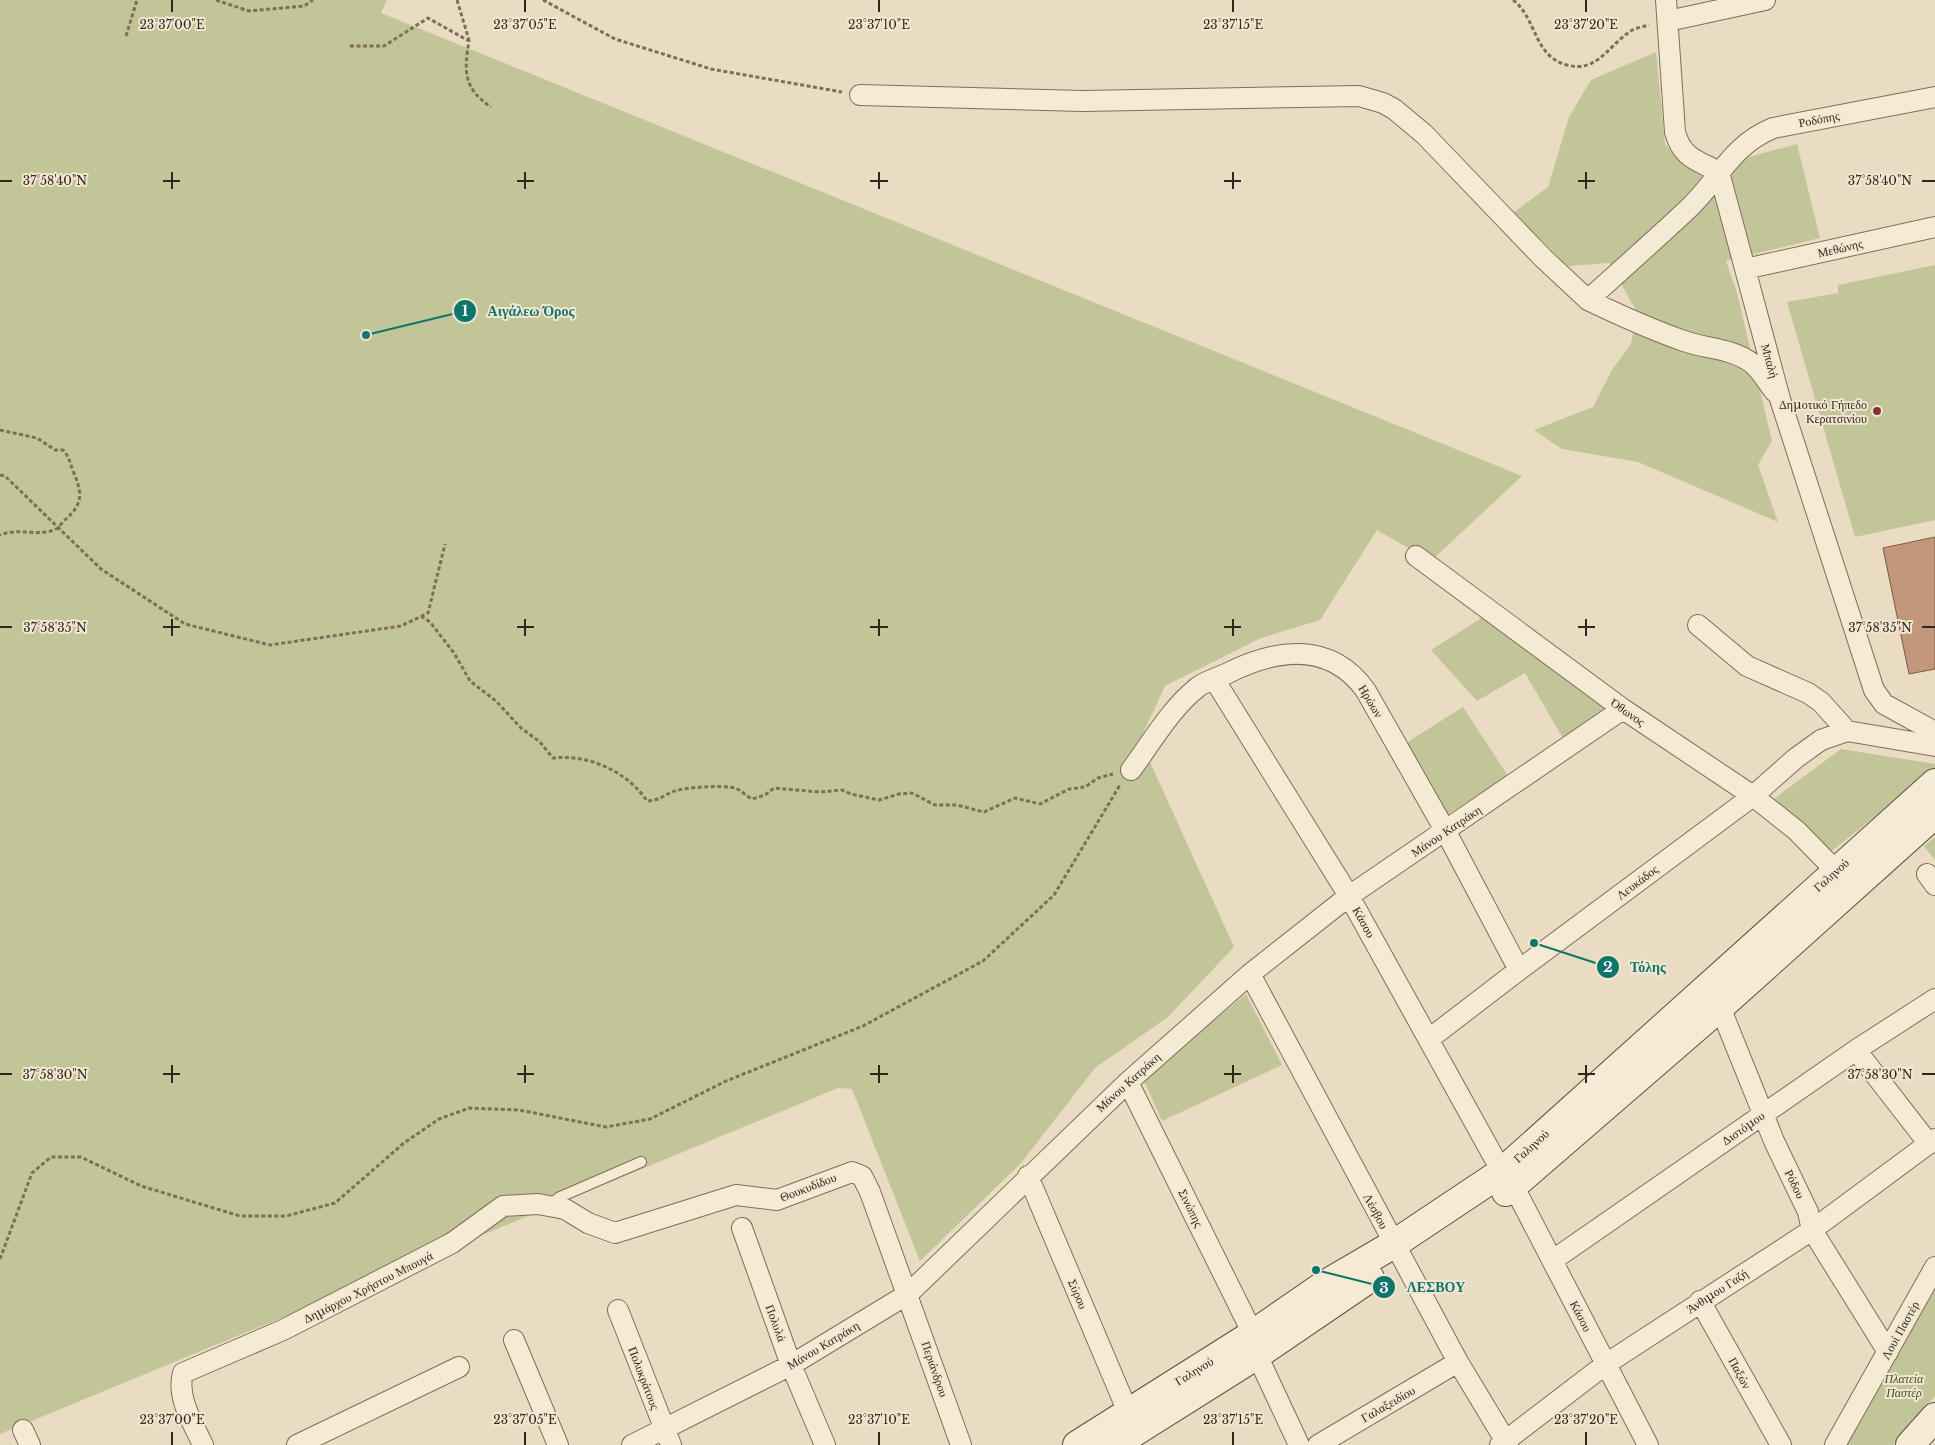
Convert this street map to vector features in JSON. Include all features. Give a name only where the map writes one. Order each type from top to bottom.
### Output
[{"type":"street","points":[[1666,0],[1675,132],[1678,144],[1686,155],[1719,172]]},
{"type":"street","points":[[1668,21],[1765,0]]},
{"type":"street","points":[[860,95],[1083,101],[1350,96],[1372,99],[1394,109],[1424,134],[1543,258],[1588,300],[1645,327],[1687,342],[1719,348],[1753,364],[1780,399]]},
{"type":"street","name":"Ροδόπης","points":[[1588,300],[1690,208],[1719,172],[1752,137],[1773,128],[1935,97]]},
{"type":"street","name":"Μπαλή","points":[[1719,172],[1780,399],[1874,690],[1884,704],[1935,732]]},
{"type":"street","name":"Μεθώνης","points":[[1745,269],[1935,227]]},
{"type":"street","name":"Όθωνος","points":[[1416,556],[1623,709],[1753,796],[1797,831],[1836,871]]},
{"type":"street","points":[[1698,625],[1747,666],[1808,693],[1820,702],[1847,731]]},
{"type":"street","name":"Ηρώων","points":[[1130,772],[1170,715],[1184,699],[1200,686],[1240,667],[1276,655],[1292,653],[1327,659],[1341,664],[1356,676],[1366,691],[1446,832],[1519,970]]},
{"type":"street","name":"Κάσου","points":[[1214,679],[1349,896],[1553,1260],[1648,1445]]},
{"type":"street","name":"Μάνου Κατράκη","points":[[632,1445],[667,1437],[908,1294],[1028,1176],[1128,1082],[1250,974],[1349,896],[1446,832],[1623,709]]},
{"type":"street","name":"Λευκάδος","points":[[1429,1040],[1519,970],[1753,796],[1796,758],[1821,740],[1847,731],[1935,746]]},
{"type":"street","name":"Γαληνού","points":[[1508,1179],[1836,871],[1935,783]]},
{"type":"street","name":"Γαληνού","points":[[1077,1445],[1128,1434],[1255,1344],[1324,1285],[1398,1250],[1508,1179],[1720,1007],[1935,814]]},
{"type":"street","name":"Λέσβου","points":[[1250,974],[1458,1362],[1504,1443]]},
{"type":"street","name":"Διστόμου","points":[[1553,1260],[1856,1050],[1935,999]]},
{"type":"street","name":"Ρόδου","points":[[1720,1007],[1763,1114],[1808,1212],[1812,1230],[1888,1352]]},
{"type":"street","points":[[1856,1050],[1932,1142]]},
{"type":"street","name":"Σινώπης","points":[[1128,1082],[1255,1344],[1299,1445]]},
{"type":"street","name":"Άνθιμου Γαζή","points":[[1504,1443],[1606,1364],[1700,1301],[1812,1230],[1932,1142]]},
{"type":"street","name":"Θουκυδίδου","points":[[549,1206],[565,1209],[588,1224],[614,1233],[736,1195],[776,1200],[852,1172],[862,1176],[870,1192],[908,1294]]},
{"type":"street","name":"Σύρου","points":[[1028,1176],[1128,1434]]},
{"type":"street","name":"Δημάρχου Χρήστου Μπουγά","points":[[203,1445],[181,1394],[180,1382],[183,1373],[283,1330],[452,1243],[503,1206],[538,1204],[549,1206]]},
{"type":"street","name":"Πολυλά","points":[[742,1228],[791,1365],[825,1445]]},
{"type":"street","name":"Λουί Παστέρ","points":[[1835,1445],[1935,1267]]},
{"type":"street","name":"Περιάνδρου","points":[[908,1294],[961,1445]]},
{"type":"street","name":"Παξών","points":[[1700,1301],[1780,1445]]},
{"type":"street","name":"Πολυκράτους","points":[[618,1310],[667,1437]]},
{"type":"street","points":[[514,1340],[558,1445]]},
{"type":"street","name":"Γαλαξειδίου","points":[[1318,1445],[1458,1362]]},
{"type":"street","points":[[297,1445],[459,1367]]},
{"type":"street","points":[[1910,1445],[1935,1417]]},
{"type":"lane","points":[[549,1206],[560,1197],[640,1162]]},
{"type":"path","points":[[126,36],[137,0]]},
{"type":"path","points":[[216,0],[249,11],[304,6],[314,0]]},
{"type":"path","points":[[457,0],[469,41],[465,68],[476,97],[491,107]]},
{"type":"path","points":[[543,0],[615,39],[711,69],[860,95]]},
{"type":"path","points":[[1513,0],[1521,8],[1546,54],[1572,67],[1584,66],[1600,60],[1628,32],[1638,27],[1668,21]]},
{"type":"path","points":[[350,46],[384,46],[428,18],[469,41]]},
{"type":"path","points":[[0,430],[37,438],[68,455],[80,486],[77,507],[58,528],[42,532],[15,530],[0,535]]},
{"type":"path","points":[[0,475],[5,476],[101,569],[185,624],[270,645],[401,626],[428,613],[445,544]]},
{"type":"path","points":[[421,616],[430,622],[454,653],[470,681],[496,701],[521,728],[540,742],[553,758],[588,759],[602,764],[625,779],[647,801],[658,800],[671,792],[715,785],[734,788],[752,798],[765,795],[774,788],[819,792],[829,789],[842,790],[851,794],[879,800],[899,794],[912,793],[935,805],[957,805],[984,812],[1015,798],[1040,804],[1069,789],[1085,787],[1098,778],[1118,772],[1130,772]]},
{"type":"path","points":[[0,1259],[32,1173],[51,1156],[81,1156],[141,1186],[240,1216],[286,1216],[336,1203],[404,1143],[439,1119],[469,1108],[518,1110],[606,1127],[650,1119],[726,1081],[863,1026],[983,961],[1054,895],[1130,772]]},
{"type":"green space","points":[[0,0],[387,0],[381,13],[1522,476],[1431,561],[1377,530],[1320,620],[1261,638],[1165,686],[1140,740],[1234,947],[1168,1017],[1095,1068],[1021,1163],[920,1261],[852,1089],[838,1088],[0,1434]]},
{"type":"green space","points":[[1656,52],[1665,144],[1694,172],[1797,144],[1820,238],[1726,261],[1737,293],[1772,441],[1758,465],[1778,522],[1638,462],[1562,449],[1534,430],[1593,407],[1612,370],[1631,344],[1637,312],[1609,263],[1568,266],[1513,213],[1548,187],[1569,117],[1591,80]]},
{"type":"green space","name":"Δημοτικό Γήπεδο Κερατσινίου","points":[[1935,265],[1935,520],[1855,537],[1787,302],[1838,293],[1838,285]]},
{"type":"green space","points":[[1483,617],[1605,708],[1563,738],[1525,673],[1477,701],[1431,650]]},
{"type":"green space","points":[[1463,707],[1508,776],[1445,816],[1406,743]]},
{"type":"green space","points":[[1841,749],[1935,764],[1935,769],[1824,857],[1759,810]]},
{"type":"green space","points":[[1935,837],[1935,860],[1924,846]]},
{"type":"green space","points":[[1246,994],[1282,1065],[1162,1121],[1143,1079]]},
{"type":"green space","name":"Πλατεία Παστέρ","points":[[1935,1283],[1935,1396],[1893,1445],[1838,1445]]},
{"type":"building","points":[[1935,537],[1935,669],[1909,674],[1883,548]]},
{"type":"place","name":"Αιγάλεω Όρος","points":[[366,335]]},
{"type":"place","name":"Δημοτικό Γήπεδο Κερατσινίου","points":[[1877,411]]},
{"type":"place","name":"Τόλης","points":[[1534,943]]},
{"type":"place","name":"ΛΕΣΒΟΥ","points":[[1316,1270]]}]
